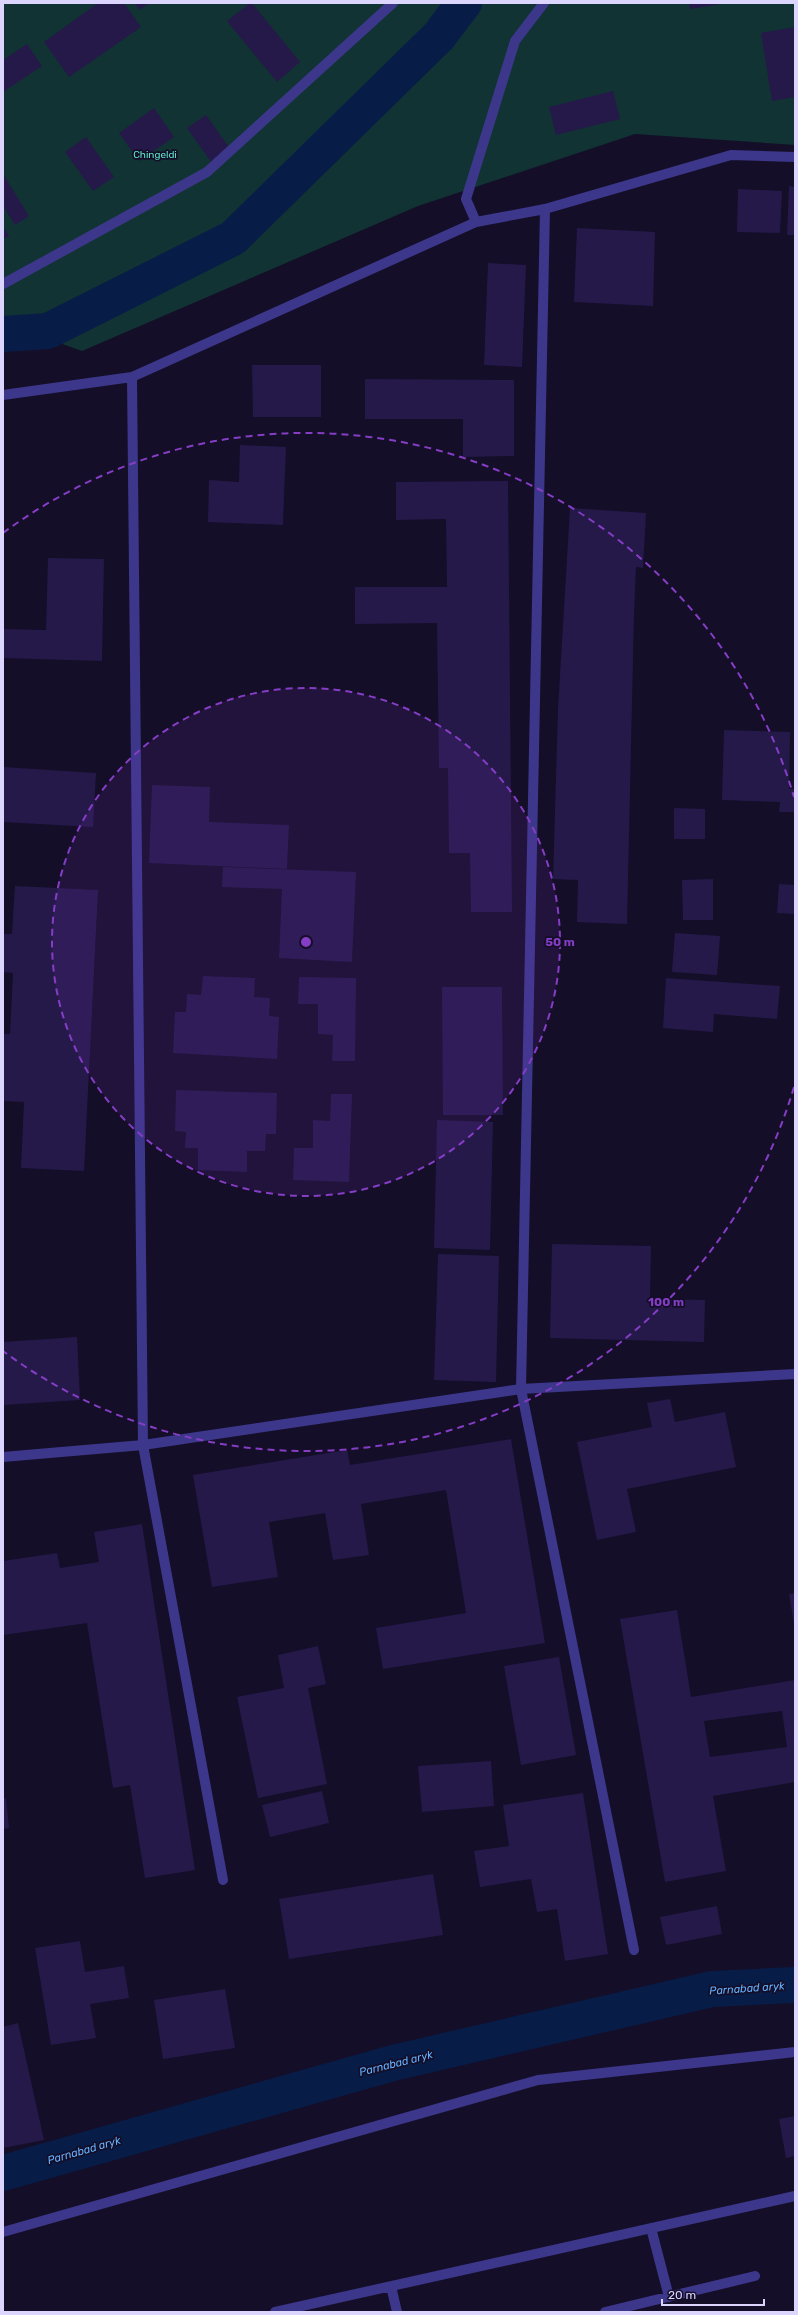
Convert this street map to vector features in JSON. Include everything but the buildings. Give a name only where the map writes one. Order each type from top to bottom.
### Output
[{"type":"street","points":[[3,284],[207,172],[393,3]]},
{"type":"street","points":[[476,222],[466,199],[516,41],[544,3]]},
{"type":"street","points":[[3,394],[132,377],[476,222],[545,209],[731,155],[795,157]]},
{"type":"street","points":[[545,209],[521,1389],[634,1950]]},
{"type":"street","points":[[132,377],[143,1445],[223,1880]]},
{"type":"street","points":[[3,1457],[143,1445],[521,1389],[795,1374]]},
{"type":"street","points":[[3,2232],[538,2080],[795,2052]]},
{"type":"street","points":[[275,2312],[795,2196]]},
{"type":"street","points":[[651,2228],[669,2297]]},
{"type":"street","points":[[605,2312],[755,2276]]},
{"type":"street","points":[[391,2286],[397,2312]]},
{"type":"green space","name":"Chingeldi","points":[[3,3],[795,3],[795,145],[635,134],[418,206],[82,351],[3,323]]},
{"type":"waterway","points":[[3,334],[48,331],[233,238],[439,36],[464,3]]},
{"type":"waterway","name":"Parnabad aryk","points":[[3,2173],[393,2063],[712,1989],[795,1985]]}]
